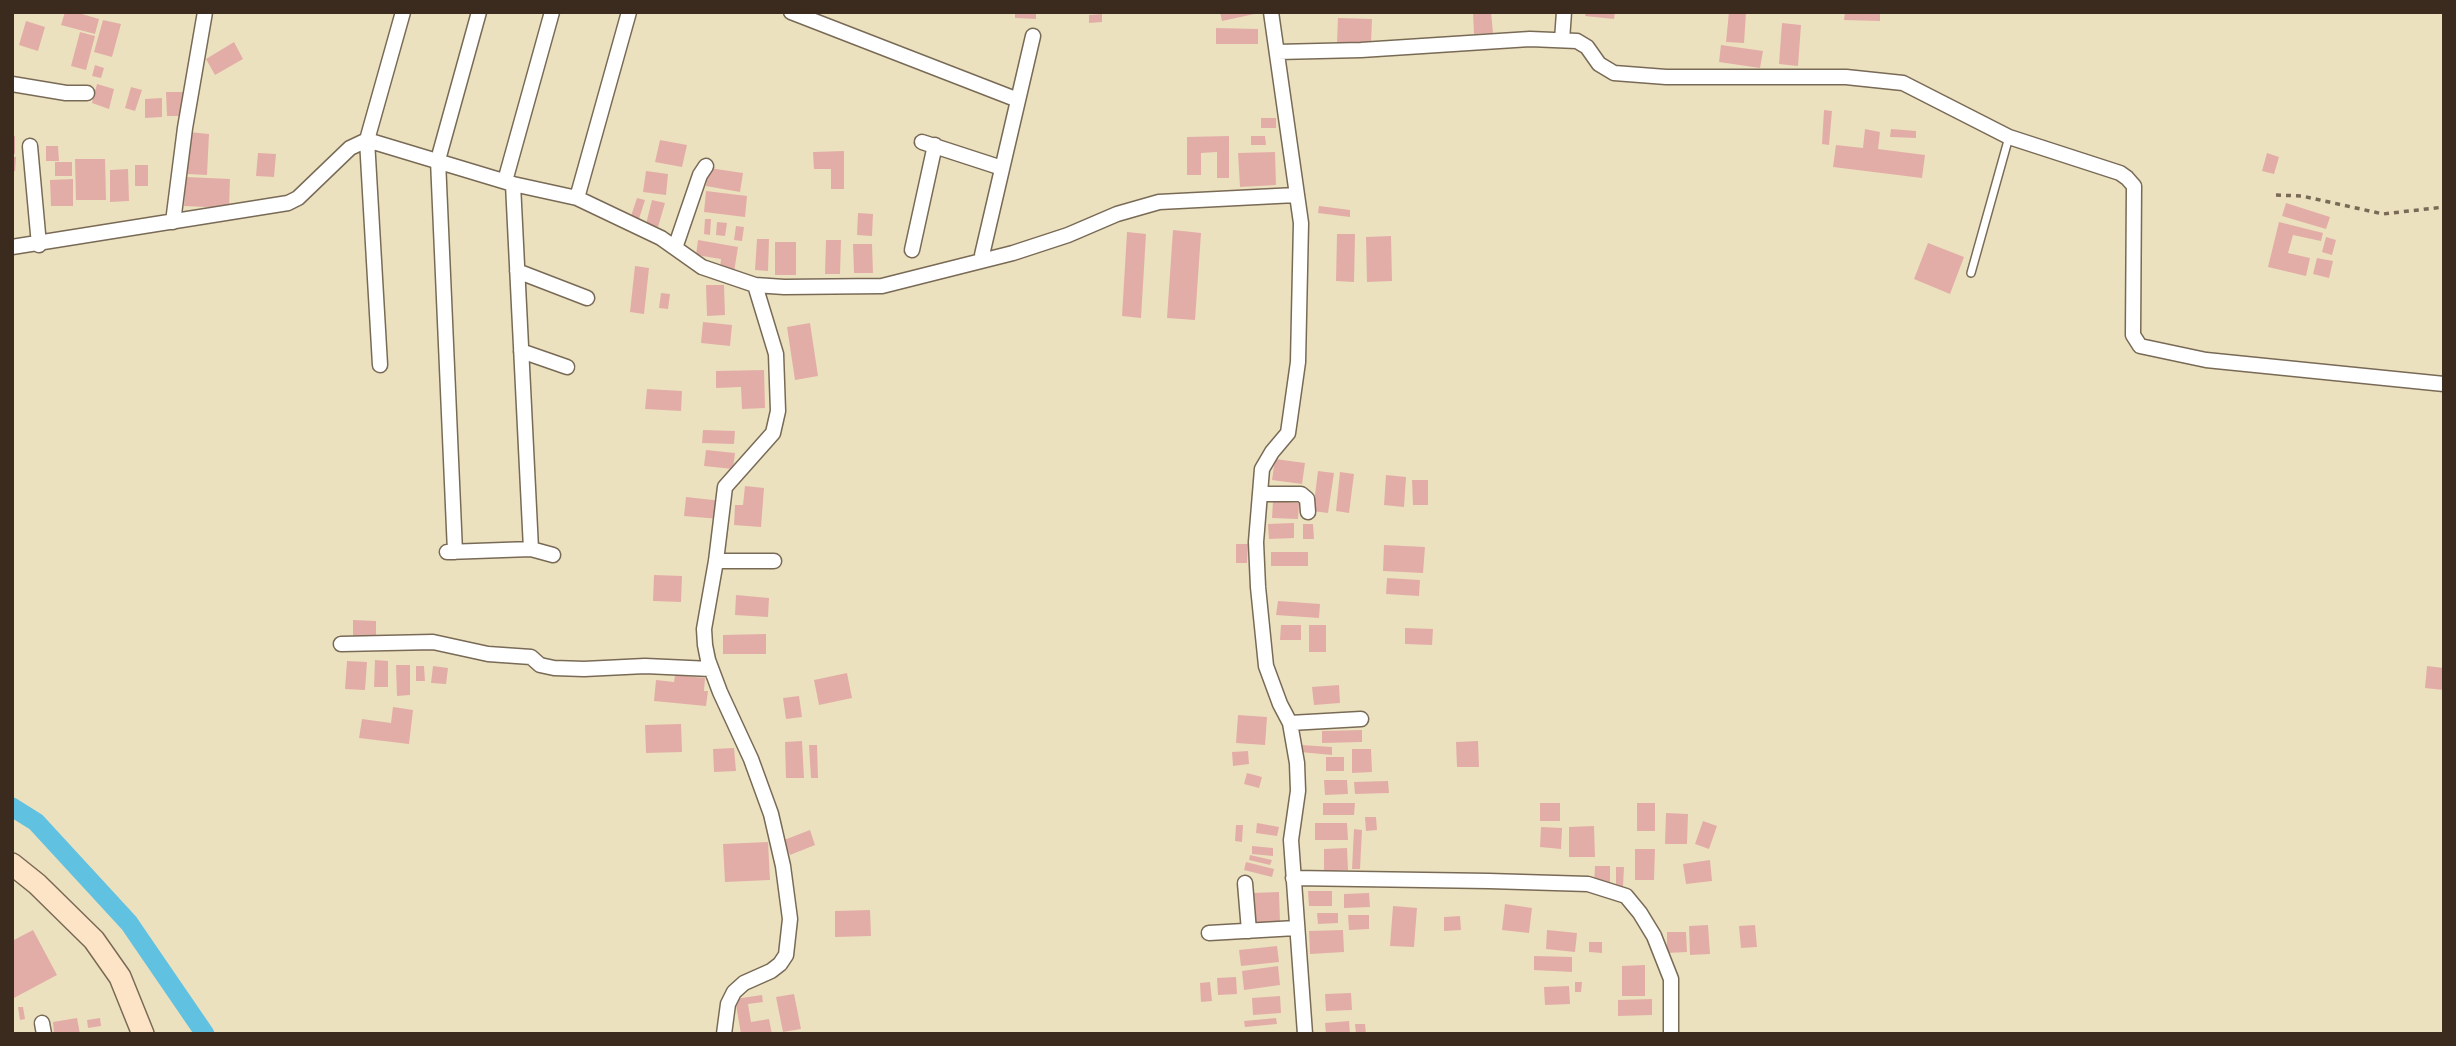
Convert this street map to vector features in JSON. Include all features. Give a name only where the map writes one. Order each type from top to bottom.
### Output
[{"type":"street","points":[[173,222],[185,128],[205,12]]},
{"type":"street","points":[[380,365],[367,140],[403,12]]},
{"type":"street","points":[[479,12],[438,160],[450,552],[531,549],[553,555]]},
{"type":"street","points":[[531,549],[517,271],[509,182],[552,12]]},
{"type":"street","points":[[577,198],[629,12]]},
{"type":"street","points":[[791,12],[1018,100]]},
{"type":"street","points":[[1271,12],[1301,223],[1298,362],[1288,433],[1262,469],[1256,542],[1257,576],[1266,666],[1290,723],[1297,763],[1298,791],[1291,839],[1305,1034]]},
{"type":"street","points":[[1562,40],[1564,12]]},
{"type":"street","points":[[982,255],[1033,36]]},
{"type":"street","points":[[1278,52],[1362,50],[1530,39],[1562,40],[1577,41],[1587,47],[1599,64],[1614,73],[1666,77],[1846,77],[1903,83],[2009,137],[2120,173],[2134,186],[2133,335],[2140,346],[2206,360],[2444,384]]},
{"type":"street","points":[[12,84],[66,93],[87,93]]},
{"type":"street","points":[[12,247],[39,245],[90,234],[288,204],[298,198],[350,148],[367,140],[509,182],[577,198],[661,238],[702,267],[755,285],[784,287],[882,286],[1013,253],[1068,235],[1117,214],[1159,202],[1296,195]]},
{"type":"street","points":[[912,250],[929,144],[1002,168]]},
{"type":"street","points":[[30,146],[39,245]]},
{"type":"street","points":[[674,248],[700,175],[706,166]]},
{"type":"street","points":[[517,271],[587,298]]},
{"type":"street","points":[[724,1034],[728,1004],[734,992],[744,983],[771,971],[786,955],[790,919],[783,866],[771,814],[751,759],[711,669],[704,629],[725,487],[773,433],[778,411],[776,354],[755,285]]},
{"type":"street","points":[[521,351],[567,367]]},
{"type":"street","points":[[1260,494],[1301,494],[1307,499],[1308,512]]},
{"type":"street","points":[[716,561],[774,561]]},
{"type":"street","points":[[341,644],[433,642],[488,654],[531,657],[540,666],[554,668],[645,666],[711,669]]},
{"type":"street","points":[[1290,723],[1361,719]]},
{"type":"street","points":[[12,864],[60,905],[94,940],[120,977],[143,1034]]},
{"type":"street","points":[[1293,878],[1588,884],[1626,896],[1654,936],[1671,979],[1671,1034]]},
{"type":"street","points":[[1245,883],[1249,931]]},
{"type":"street","points":[[1209,933],[1296,928]]},
{"type":"lane","points":[[1971,273],[2009,137]]},
{"type":"path","points":[[2276,195],[2302,196],[2383,214],[2444,208]]},
{"type":"building","points":[[65,12],[99,19],[95,34],[61,25]]},
{"type":"building","points":[[1015,12],[1036,12],[1036,19],[1015,18]]},
{"type":"building","points":[[1220,12],[1259,12],[1259,13],[1222,21]]},
{"type":"building","points":[[1473,12],[1491,12],[1493,33],[1474,34]]},
{"type":"building","points":[[1586,12],[1615,12],[1614,19],[1585,16]]},
{"type":"building","points":[[1729,12],[1746,12],[1744,43],[1726,42]]},
{"type":"building","points":[[1845,12],[1880,12],[1880,21],[1844,20]]},
{"type":"building","points":[[1102,14],[1102,22],[1089,23],[1089,15]]},
{"type":"building","points":[[1338,18],[1372,19],[1371,44],[1337,43]]},
{"type":"building","points":[[103,20],[121,24],[112,57],[94,52]]},
{"type":"building","points":[[26,21],[45,27],[38,51],[19,45]]},
{"type":"building","points":[[1782,23],[1801,25],[1798,66],[1779,64]]},
{"type":"building","points":[[1216,28],[1258,29],[1258,44],[1216,44]]},
{"type":"building","points":[[80,32],[95,36],[86,70],[71,66]]},
{"type":"building","points":[[234,42],[243,59],[215,75],[206,59]]},
{"type":"building","points":[[1721,45],[1763,51],[1760,68],[1719,62]]},
{"type":"building","points":[[95,65],[104,68],[101,78],[92,76]]},
{"type":"building","points":[[97,84],[114,89],[109,109],[92,103]]},
{"type":"building","points":[[131,87],[142,90],[135,111],[125,108]]},
{"type":"building","points":[[166,92],[183,92],[183,116],[167,116]]},
{"type":"building","points":[[162,98],[162,117],[145,118],[145,99]]},
{"type":"building","points":[[1824,110],[1832,111],[1829,145],[1822,144]]},
{"type":"building","points":[[1261,118],[1276,118],[1276,128],[1261,128]]},
{"type":"building","points":[[1865,129],[1880,132],[1878,149],[1925,155],[1922,178],[1833,167],[1836,145],[1863,148]]},
{"type":"building","points":[[1891,129],[1916,131],[1916,138],[1890,137]]},
{"type":"building","points":[[189,132],[209,134],[207,175],[187,174]]},
{"type":"building","points":[[12,136],[15,136],[15,154],[12,153]]},
{"type":"building","points":[[1229,136],[1229,178],[1217,178],[1217,152],[1201,153],[1201,175],[1187,175],[1187,137]]},
{"type":"building","points":[[1251,136],[1265,136],[1266,145],[1251,145]]},
{"type":"building","points":[[660,140],[687,145],[682,167],[655,162]]},
{"type":"building","points":[[46,146],[58,146],[59,161],[46,161]]},
{"type":"building","points":[[844,151],[844,189],[831,189],[831,169],[814,169],[813,152]]},
{"type":"building","points":[[1275,152],[1276,185],[1240,187],[1238,153]]},
{"type":"building","points":[[258,153],[276,154],[274,177],[256,176]]},
{"type":"building","points":[[2267,153],[2279,157],[2274,174],[2262,171]]},
{"type":"building","points":[[12,157],[16,157],[15,171],[12,171]]},
{"type":"building","points":[[75,159],[105,159],[106,200],[76,200]]},
{"type":"building","points":[[55,162],[72,162],[72,176],[55,176]]},
{"type":"building","points":[[135,165],[148,165],[148,186],[135,186]]},
{"type":"building","points":[[709,168],[743,173],[740,192],[706,186]]},
{"type":"building","points":[[128,169],[129,201],[110,202],[110,170]]},
{"type":"building","points":[[646,171],[668,174],[666,195],[643,192]]},
{"type":"building","points":[[186,177],[230,179],[229,208],[184,206]]},
{"type":"building","points":[[73,179],[73,206],[51,206],[50,180]]},
{"type":"building","points":[[706,191],[747,196],[745,217],[704,212]]},
{"type":"building","points":[[637,198],[645,200],[638,222],[630,219]]},
{"type":"building","points":[[652,200],[665,203],[658,227],[646,224]]},
{"type":"building","points":[[2286,203],[2330,217],[2326,229],[2282,216]]},
{"type":"building","points":[[1319,206],[1350,210],[1350,217],[1318,213]]},
{"type":"building","points":[[858,213],[873,214],[872,236],[857,235]]},
{"type":"building","points":[[705,219],[711,219],[710,235],[704,234]]},
{"type":"building","points":[[717,222],[727,223],[725,236],[716,235]]},
{"type":"building","points":[[2279,222],[2323,233],[2321,241],[2293,235],[2288,253],[2310,258],[2306,276],[2268,267]]},
{"type":"building","points":[[736,226],[744,227],[742,241],[734,240]]},
{"type":"building","points":[[1173,230],[1201,233],[1195,320],[1167,318]]},
{"type":"building","points":[[1127,232],[1146,234],[1141,318],[1122,316]]},
{"type":"building","points":[[1337,234],[1355,234],[1354,282],[1336,281]]},
{"type":"building","points":[[1391,236],[1392,281],[1367,282],[1366,237]]},
{"type":"building","points":[[2326,237],[2336,240],[2332,255],[2322,252]]},
{"type":"building","points":[[757,239],[769,239],[768,271],[755,270]]},
{"type":"building","points":[[698,240],[738,247],[734,272],[720,270],[721,259],[696,255]]},
{"type":"building","points":[[826,240],[841,240],[840,274],[825,274]]},
{"type":"building","points":[[775,242],[796,242],[796,275],[775,275]]},
{"type":"building","points":[[1928,243],[1964,257],[1950,294],[1914,279]]},
{"type":"building","points":[[853,244],[872,244],[873,273],[854,273]]},
{"type":"building","points":[[2317,258],[2333,261],[2329,278],[2313,274]]},
{"type":"building","points":[[635,266],[649,268],[644,314],[630,312]]},
{"type":"building","points":[[706,285],[724,285],[725,315],[707,316]]},
{"type":"building","points":[[661,293],[670,294],[668,309],[659,308]]},
{"type":"building","points":[[703,322],[732,325],[730,346],[701,343]]},
{"type":"building","points":[[810,323],[818,376],[795,380],[787,327]]},
{"type":"building","points":[[764,370],[765,408],[742,409],[741,387],[716,388],[716,371]]},
{"type":"building","points":[[647,389],[682,391],[681,411],[645,409]]},
{"type":"building","points":[[703,430],[735,431],[734,444],[702,443]]},
{"type":"building","points":[[706,450],[735,453],[733,469],[704,466]]},
{"type":"building","points":[[1275,459],[1305,463],[1302,484],[1272,480]]},
{"type":"building","points":[[1318,471],[1334,473],[1328,513],[1313,511]]},
{"type":"building","points":[[1340,472],[1354,474],[1349,513],[1336,511]]},
{"type":"building","points":[[1386,475],[1406,477],[1404,507],[1384,505]]},
{"type":"building","points":[[1412,480],[1428,480],[1428,505],[1413,505]]},
{"type":"building","points":[[745,486],[764,488],[761,527],[734,525],[735,505],[743,505]]},
{"type":"building","points":[[686,497],[722,501],[720,519],[684,516]]},
{"type":"building","points":[[1273,501],[1299,503],[1298,519],[1272,518]]},
{"type":"building","points":[[1294,523],[1294,538],[1269,539],[1268,524]]},
{"type":"building","points":[[1303,524],[1313,524],[1314,539],[1303,539]]},
{"type":"building","points":[[1236,544],[1248,544],[1247,563],[1236,563]]},
{"type":"building","points":[[1384,545],[1425,547],[1423,573],[1383,571]]},
{"type":"building","points":[[1271,552],[1308,552],[1308,566],[1271,566]]},
{"type":"building","points":[[654,575],[682,576],[681,602],[653,601]]},
{"type":"building","points":[[1387,578],[1420,580],[1419,596],[1386,594]]},
{"type":"building","points":[[736,595],[769,598],[768,617],[735,615]]},
{"type":"building","points":[[1278,601],[1320,604],[1319,618],[1276,615]]},
{"type":"building","points":[[353,620],[376,621],[376,638],[353,638]]},
{"type":"building","points":[[1281,625],[1301,625],[1301,640],[1280,640]]},
{"type":"building","points":[[1309,625],[1326,625],[1326,652],[1309,652]]},
{"type":"building","points":[[1405,628],[1433,629],[1432,645],[1405,644]]},
{"type":"building","points":[[766,634],[766,654],[723,654],[723,635]]},
{"type":"building","points":[[375,660],[388,661],[388,687],[374,687]]},
{"type":"building","points":[[347,661],[367,662],[365,690],[345,689]]},
{"type":"building","points":[[396,665],[410,665],[410,695],[397,696]]},
{"type":"building","points":[[416,666],[424,666],[425,681],[416,681]]},
{"type":"building","points":[[433,666],[448,668],[446,684],[431,683]]},
{"type":"building","points":[[2427,666],[2444,668],[2444,690],[2425,688]]},
{"type":"building","points":[[847,673],[852,698],[819,705],[814,680]]},
{"type":"building","points":[[675,675],[705,678],[704,691],[708,691],[706,706],[654,701],[656,680],[674,682]]},
{"type":"building","points":[[1339,685],[1340,703],[1314,705],[1312,687]]},
{"type":"building","points":[[799,696],[802,717],[786,719],[783,698]]},
{"type":"building","points":[[393,707],[413,710],[409,744],[359,738],[362,719],[391,723]]},
{"type":"building","points":[[1238,715],[1267,717],[1265,745],[1236,743]]},
{"type":"building","points":[[681,724],[682,752],[646,753],[645,725]]},
{"type":"building","points":[[1362,730],[1362,742],[1322,743],[1322,731]]},
{"type":"building","points":[[802,741],[804,778],[786,778],[785,742]]},
{"type":"building","points":[[1478,741],[1479,767],[1457,767],[1456,742]]},
{"type":"building","points":[[809,745],[817,745],[818,778],[811,778]]},
{"type":"building","points":[[1301,745],[1332,747],[1332,755],[1300,752]]},
{"type":"building","points":[[734,748],[736,771],[714,772],[713,749]]},
{"type":"building","points":[[1352,749],[1371,749],[1372,772],[1352,773]]},
{"type":"building","points":[[1248,751],[1249,764],[1233,766],[1232,752]]},
{"type":"building","points":[[1326,757],[1344,757],[1344,771],[1326,771]]},
{"type":"building","points":[[1247,773],[1262,777],[1259,788],[1244,784]]},
{"type":"building","points":[[1324,780],[1347,780],[1348,794],[1325,795]]},
{"type":"building","points":[[1388,781],[1389,793],[1355,794],[1354,782]]},
{"type":"building","points":[[1323,803],[1355,803],[1354,815],[1323,815]]},
{"type":"building","points":[[1540,803],[1560,803],[1560,821],[1540,821]]},
{"type":"building","points":[[1637,803],[1655,803],[1655,831],[1637,831]]},
{"type":"building","points":[[1666,813],[1688,814],[1687,844],[1665,844]]},
{"type":"building","points":[[1365,817],[1376,817],[1377,830],[1366,831]]},
{"type":"building","points":[[1703,821],[1717,826],[1709,849],[1695,844]]},
{"type":"building","points":[[1257,823],[1279,827],[1277,836],[1256,833]]},
{"type":"building","points":[[1315,823],[1347,823],[1348,840],[1315,840]]},
{"type":"building","points":[[1236,825],[1243,825],[1242,842],[1235,841]]},
{"type":"building","points":[[1594,826],[1595,857],[1569,857],[1569,827]]},
{"type":"building","points":[[1541,827],[1562,828],[1561,849],[1540,847]]},
{"type":"building","points":[[1354,829],[1362,830],[1360,869],[1352,869]]},
{"type":"building","points":[[810,830],[815,845],[790,855],[784,840]]},
{"type":"building","points":[[768,842],[770,880],[725,882],[723,844]]},
{"type":"building","points":[[1252,846],[1273,848],[1273,856],[1252,854]]},
{"type":"building","points":[[1347,848],[1348,870],[1324,871],[1324,849]]},
{"type":"building","points":[[1635,849],[1655,849],[1654,880],[1635,880]]},
{"type":"building","points":[[1250,855],[1272,860],[1270,865],[1249,860]]},
{"type":"building","points":[[1710,860],[1712,881],[1686,884],[1683,864]]},
{"type":"building","points":[[1246,862],[1274,869],[1272,877],[1244,870]]},
{"type":"building","points":[[1595,866],[1610,866],[1610,885],[1594,885]]},
{"type":"building","points":[[1616,867],[1624,867],[1623,887],[1616,887]]},
{"type":"building","points":[[1308,891],[1332,891],[1332,906],[1309,906]]},
{"type":"building","points":[[1279,892],[1280,923],[1252,925],[1251,893]]},
{"type":"building","points":[[1369,893],[1370,907],[1344,908],[1344,894]]},
{"type":"building","points":[[1505,904],[1532,908],[1529,933],[1502,930]]},
{"type":"building","points":[[1393,906],[1417,908],[1414,947],[1390,946]]},
{"type":"building","points":[[870,910],[871,936],[835,937],[835,911]]},
{"type":"building","points":[[1317,913],[1338,913],[1338,923],[1318,924]]},
{"type":"building","points":[[1348,915],[1369,915],[1369,929],[1349,930]]},
{"type":"building","points":[[1460,916],[1461,930],[1444,931],[1444,917]]},
{"type":"building","points":[[1708,925],[1710,954],[1690,955],[1689,926]]},
{"type":"building","points":[[1755,925],[1757,947],[1741,948],[1739,926]]},
{"type":"building","points":[[33,930],[57,975],[12,999],[12,941]]},
{"type":"building","points":[[1343,930],[1344,952],[1310,954],[1309,931]]},
{"type":"building","points":[[1547,930],[1577,933],[1575,952],[1546,949]]},
{"type":"building","points":[[1667,932],[1686,932],[1687,952],[1667,953]]},
{"type":"building","points":[[1589,942],[1602,942],[1602,953],[1589,952]]},
{"type":"building","points":[[1277,946],[1279,962],[1241,966],[1239,950]]},
{"type":"building","points":[[1534,956],[1572,957],[1572,972],[1534,970]]},
{"type":"building","points":[[1645,965],[1645,996],[1622,996],[1622,966]]},
{"type":"building","points":[[1278,966],[1280,985],[1244,990],[1242,971]]},
{"type":"building","points":[[1236,977],[1237,994],[1218,995],[1217,978]]},
{"type":"building","points":[[1210,982],[1212,1001],[1201,1002],[1200,983]]},
{"type":"building","points":[[1575,982],[1582,982],[1581,992],[1575,992]]},
{"type":"building","points":[[1569,986],[1570,1004],[1545,1005],[1544,987]]},
{"type":"building","points":[[1351,993],[1352,1010],[1326,1011],[1325,994]]},
{"type":"building","points":[[794,994],[801,1029],[783,1032],[776,997]]},
{"type":"building","points":[[762,995],[763,1002],[748,1004],[751,1022],[769,1019],[772,1034],[741,1034],[735,999]]},
{"type":"building","points":[[1280,996],[1281,1013],[1253,1015],[1252,998]]},
{"type":"building","points":[[1652,999],[1652,1015],[1618,1016],[1618,1000]]},
{"type":"building","points":[[18,1007],[23,1007],[25,1019],[20,1020]]},
{"type":"building","points":[[77,1018],[80,1034],[54,1034],[53,1022]]},
{"type":"building","points":[[100,1018],[101,1026],[88,1028],[87,1020]]},
{"type":"building","points":[[1276,1018],[1277,1024],[1245,1027],[1244,1021]]},
{"type":"building","points":[[1349,1021],[1350,1034],[1326,1034],[1325,1023]]},
{"type":"building","points":[[1355,1024],[1365,1024],[1366,1034],[1356,1034]]},
{"type":"waterway","points":[[12,807],[36,822],[129,923],[205,1034]]}]
